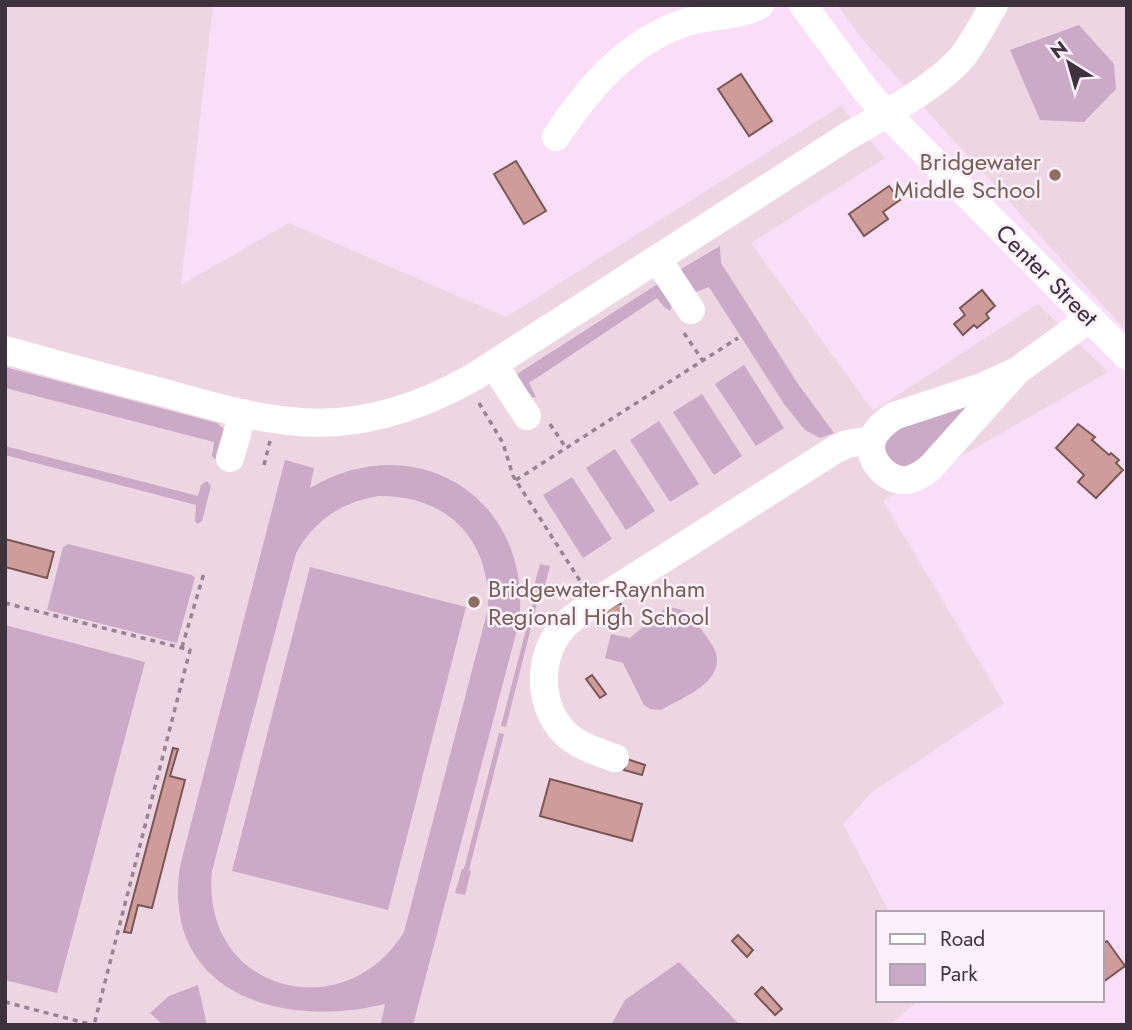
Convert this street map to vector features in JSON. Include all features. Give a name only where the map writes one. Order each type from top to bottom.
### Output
[{"type":"street","points":[[556,137],[578,104],[601,77],[647,41],[685,22],[749,10],[760,5]]},
{"type":"street","name":"Center Street","points":[[803,5],[867,92],[887,114],[1127,356]]},
{"type":"street","points":[[5,350],[282,421],[329,422],[377,416],[449,391],[494,365],[848,136],[887,114],[955,64],[980,31],[994,5]]},
{"type":"street","points":[[658,260],[687,320]]},
{"type":"street","points":[[1017,371],[931,467],[919,476],[896,480],[874,459],[872,440],[884,423],[905,411],[982,387],[1017,371],[1090,318]]},
{"type":"street","points":[[494,365],[537,417]]},
{"type":"street","points":[[230,458],[243,413]]},
{"type":"street","points":[[615,758],[579,744],[560,726],[553,715],[544,690],[543,675],[545,660],[557,634],[573,617],[597,601],[836,449],[872,440]]},
{"type":"path","points":[[687,320],[703,361]]},
{"type":"path","points":[[516,480],[738,338]]},
{"type":"path","points":[[476,398],[503,443],[516,480],[582,585]]},
{"type":"path","points":[[537,417],[566,449]]},
{"type":"path","points":[[264,465],[270,439]]},
{"type":"path","points":[[182,647],[204,573]]},
{"type":"path","points":[[5,603],[190,650],[93,1025],[5,1002]]},
{"type":"shaded area","name":"Bridgewater-Raynham Regional High School","points":[[5,5],[213,5],[181,285],[289,223],[506,317],[841,106],[885,158],[751,243],[873,411],[1038,304],[1108,372],[883,501],[1004,703],[871,793],[843,824],[889,911],[876,911],[876,1002],[918,1002],[889,1025],[5,1025]]},
{"type":"shaded area","name":"Bridgewater Middle School","points":[[837,5],[1127,5],[1127,332],[864,41]]},
{"type":"green space","points":[[1079,25],[1114,64],[1116,89],[1084,122],[1040,120],[1010,50]]},
{"type":"green space","points":[[720,246],[721,263],[798,384],[834,433],[820,438],[805,430],[784,404],[709,287],[693,293],[681,269]]},
{"type":"green space","points":[[656,285],[672,306],[670,311],[657,298],[529,383],[536,397],[530,398],[517,374]]},
{"type":"green space","points":[[744,365],[784,428],[756,446],[715,384]]},
{"type":"green space","points":[[5,367],[217,423],[224,429],[219,457],[215,459],[212,456],[214,442],[5,388]]},
{"type":"green space","points":[[702,394],[742,456],[714,475],[673,412]]},
{"type":"green space","points":[[963,401],[970,406],[921,465],[905,471],[885,455],[885,435]]},
{"type":"green space","points":[[659,421],[699,484],[670,502],[630,440]]},
{"type":"green space","points":[[5,446],[198,496],[201,485],[207,481],[211,486],[202,521],[197,524],[195,521],[196,505],[5,455]]},
{"type":"green space","points":[[615,449],[655,511],[626,530],[586,468]]},
{"type":"green space","points":[[285,460],[314,468],[310,488],[350,471],[389,465],[426,470],[460,485],[487,508],[507,540],[518,578],[519,622],[413,1025],[381,1023],[385,1004],[344,1011],[305,1011],[268,1005],[235,992],[208,971],[189,944],[179,909],[180,866]],"holes":[[[378,496],[425,503],[444,513],[460,526],[473,542],[482,562],[487,584],[488,609],[404,932],[378,962],[347,981],[314,987],[281,983],[252,969],[229,945],[214,912],[212,871],[296,553],[311,531],[340,508]]]},
{"type":"green space","points":[[572,477],[612,539],[583,558],[543,495]]},
{"type":"green space","points":[[68,544],[192,575],[195,578],[177,643],[47,610],[63,547]]},
{"type":"green space","points":[[540,564],[550,566],[543,592],[540,592],[506,727],[501,726],[536,591],[533,590]]},
{"type":"green space","points":[[310,567],[466,607],[388,910],[232,871]]},
{"type":"green space","points":[[670,607],[686,611],[694,620],[714,648],[717,664],[707,681],[689,695],[661,710],[650,709],[644,705],[623,663],[605,658],[611,634],[630,638]]},
{"type":"green space","points":[[5,625],[145,662],[57,993],[5,980]]},
{"type":"green space","points":[[499,733],[504,734],[465,895],[455,893],[464,869]]},
{"type":"green space","points":[[679,962],[740,1025],[611,1025],[625,1000]]},
{"type":"green space","points":[[198,985],[207,1025],[163,1025],[150,1013],[169,996]]},
{"type":"building","points":[[741,74],[772,121],[749,136],[718,89]]},
{"type":"building","points":[[516,161],[546,211],[524,224],[494,174]]},
{"type":"building","points":[[889,186],[900,200],[883,212],[888,219],[864,236],[849,214]]},
{"type":"building","points":[[982,290],[995,306],[986,314],[989,318],[977,328],[974,325],[963,335],[954,324],[965,315],[960,308]]},
{"type":"building","points":[[1078,424],[1095,437],[1092,440],[1109,455],[1111,453],[1119,460],[1116,463],[1123,470],[1096,498],[1078,482],[1084,475],[1056,448]]},
{"type":"building","points":[[5,539],[54,552],[47,578],[5,567]]},
{"type":"building","points":[[620,603],[624,610],[606,619],[602,613]]},
{"type":"building","points":[[592,675],[606,694],[600,698],[586,679]]},
{"type":"building","points":[[173,748],[178,749],[170,776],[185,780],[152,908],[138,905],[131,933],[124,932]]},
{"type":"building","points":[[627,759],[645,765],[642,775],[624,770]]},
{"type":"building","points":[[550,779],[642,804],[632,841],[540,816]]},
{"type":"building","points":[[738,935],[753,950],[747,957],[732,941]]},
{"type":"building","points":[[1107,941],[1125,966],[1104,981],[1104,943]]},
{"type":"building","points":[[762,987],[782,1009],[775,1015],[755,994]]},
{"type":"place","name":"Bridgewater Middle School","points":[[1055,175]]},
{"type":"place","name":"Bridgewater-Raynham Regional High School","points":[[474,602]]}]
